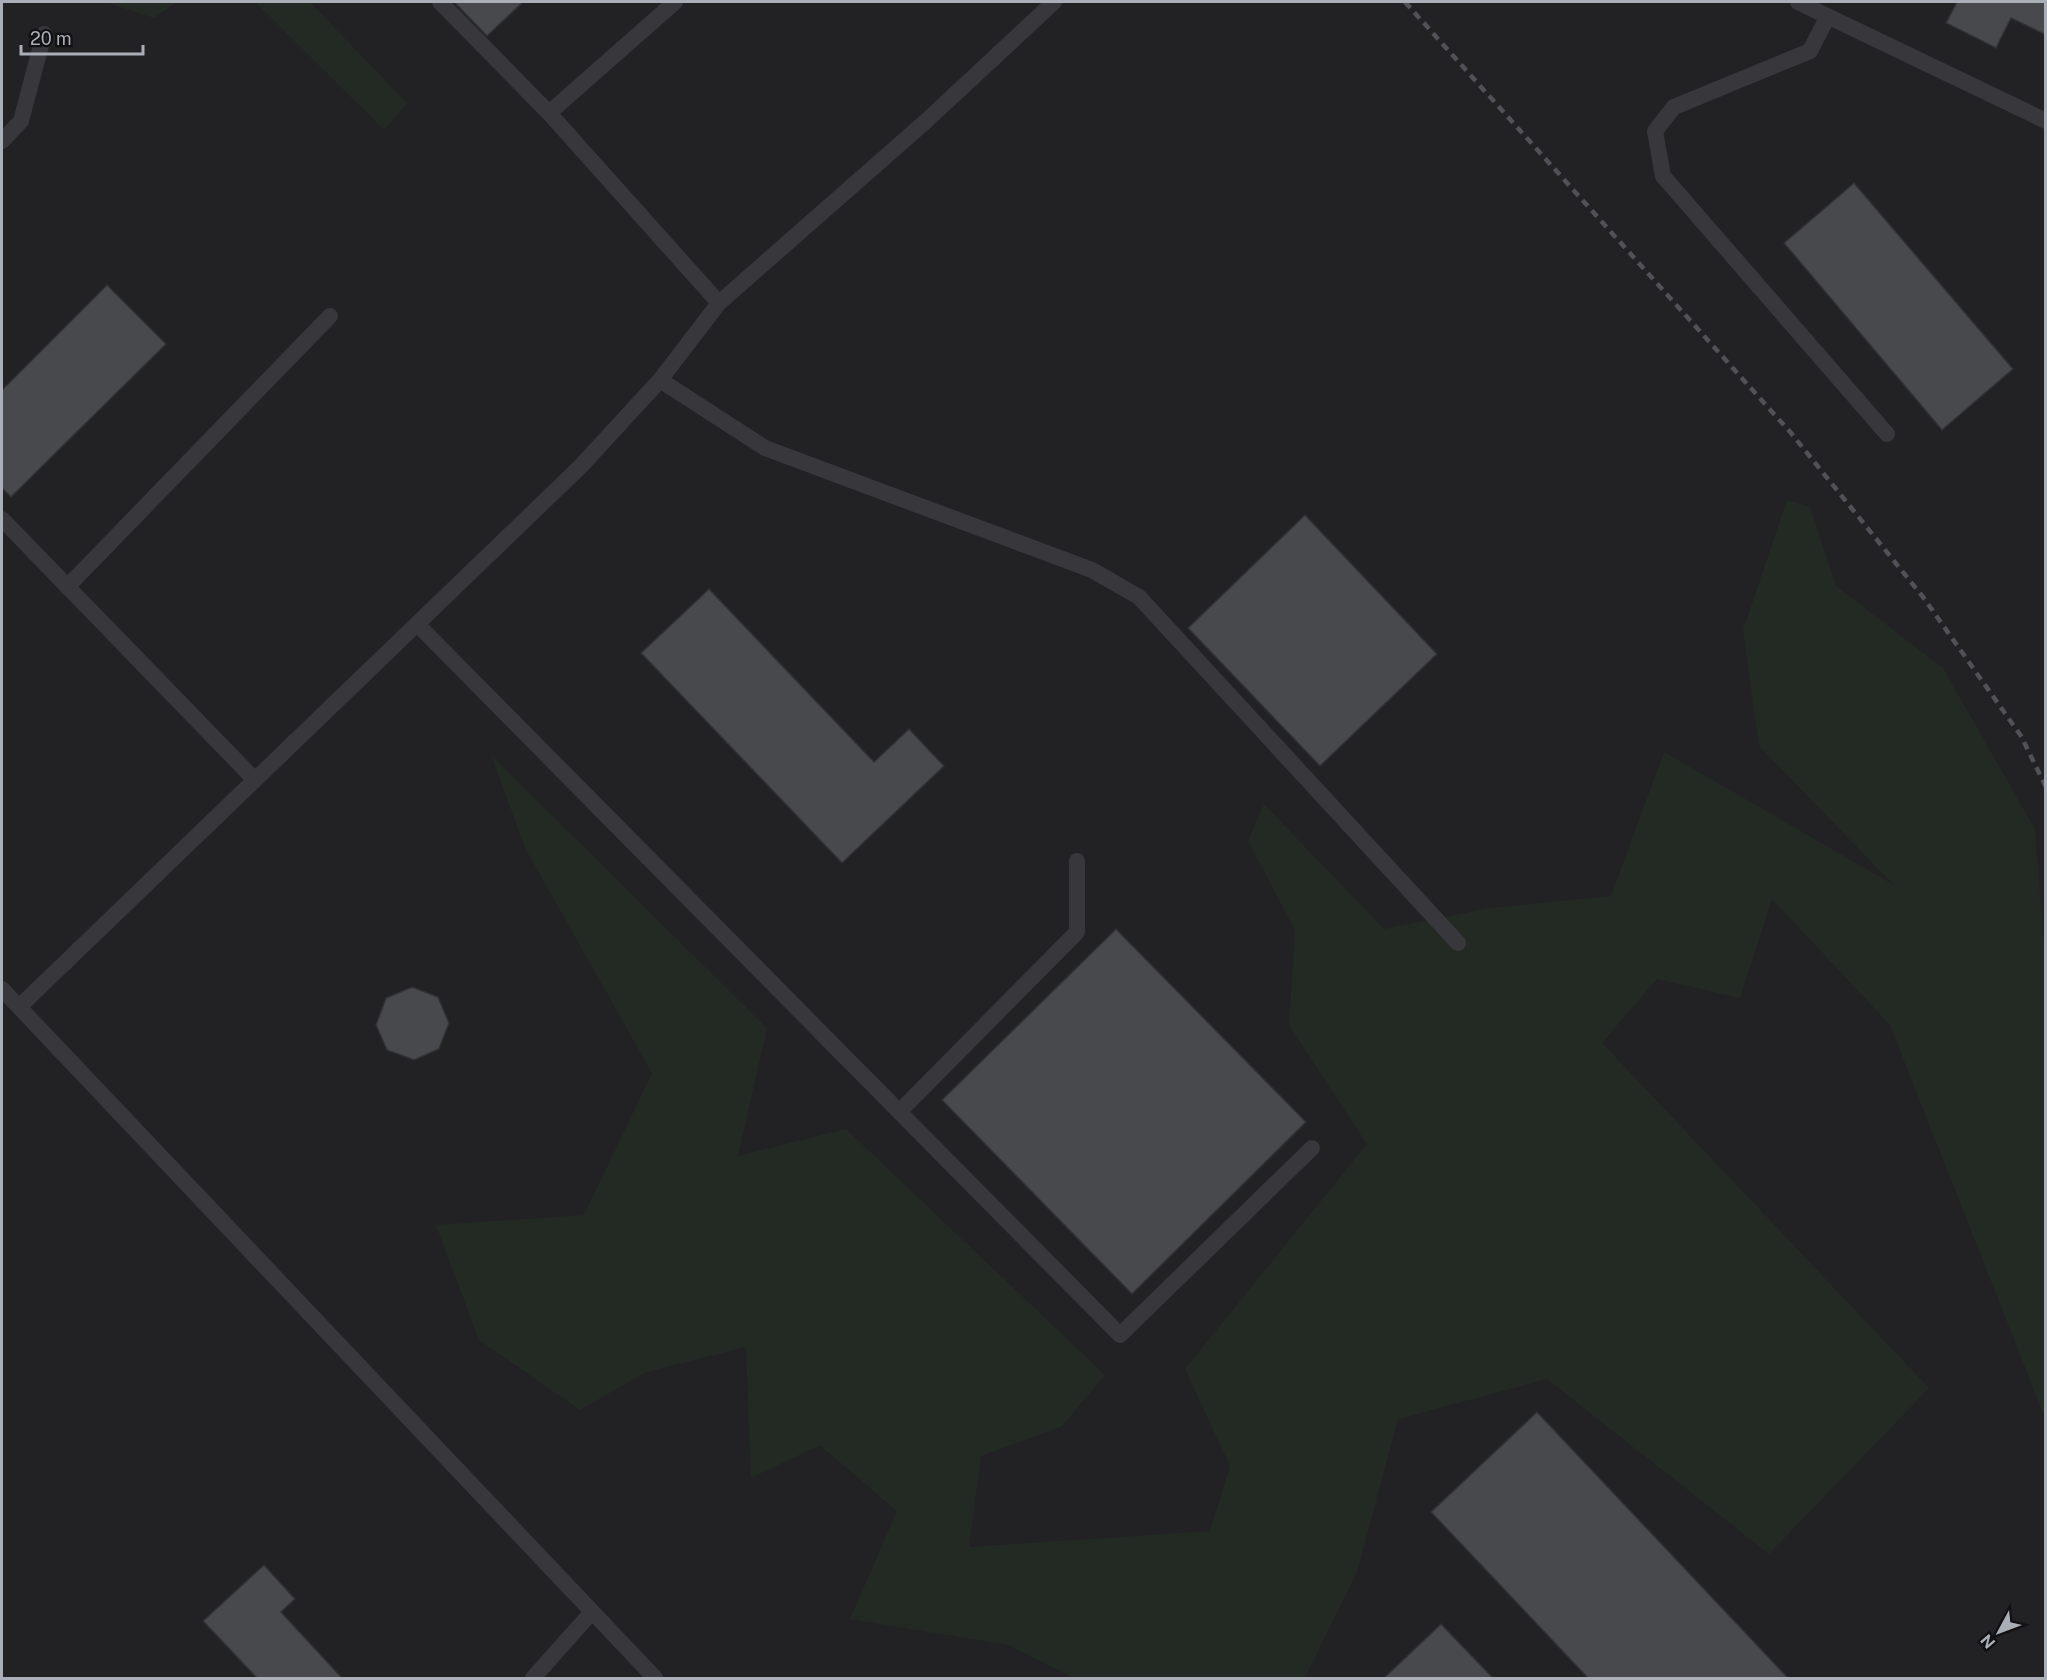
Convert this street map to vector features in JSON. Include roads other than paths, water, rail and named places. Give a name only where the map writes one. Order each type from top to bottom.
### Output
[{"type":"lane","points":[[440,2],[549,113],[719,303]]},
{"type":"lane","points":[[549,113],[675,2]]},
{"type":"lane","points":[[19,1007],[581,466],[660,380],[719,303],[925,122],[1054,2]]},
{"type":"lane","points":[[1798,2],[2046,122]]},
{"type":"lane","points":[[1828,16],[1810,51],[1674,107],[1655,131],[1663,176],[1887,435]]},
{"type":"lane","points":[[2,141],[21,121],[44,34]]},
{"type":"lane","points":[[68,587],[330,316]]},
{"type":"lane","points":[[660,380],[765,448],[1092,570],[1138,597],[1458,944]]},
{"type":"lane","points":[[2,519],[255,780]]},
{"type":"lane","points":[[417,624],[1120,1335],[1312,1148]]},
{"type":"lane","points":[[900,1111],[1077,932],[1077,861]]},
{"type":"lane","points":[[2,989],[655,1678]]},
{"type":"lane","points":[[533,1678],[591,1613]]},
{"type":"railway","points":[[1405,2],[1791,433],[1923,597],[2021,736],[2046,787]]}]
